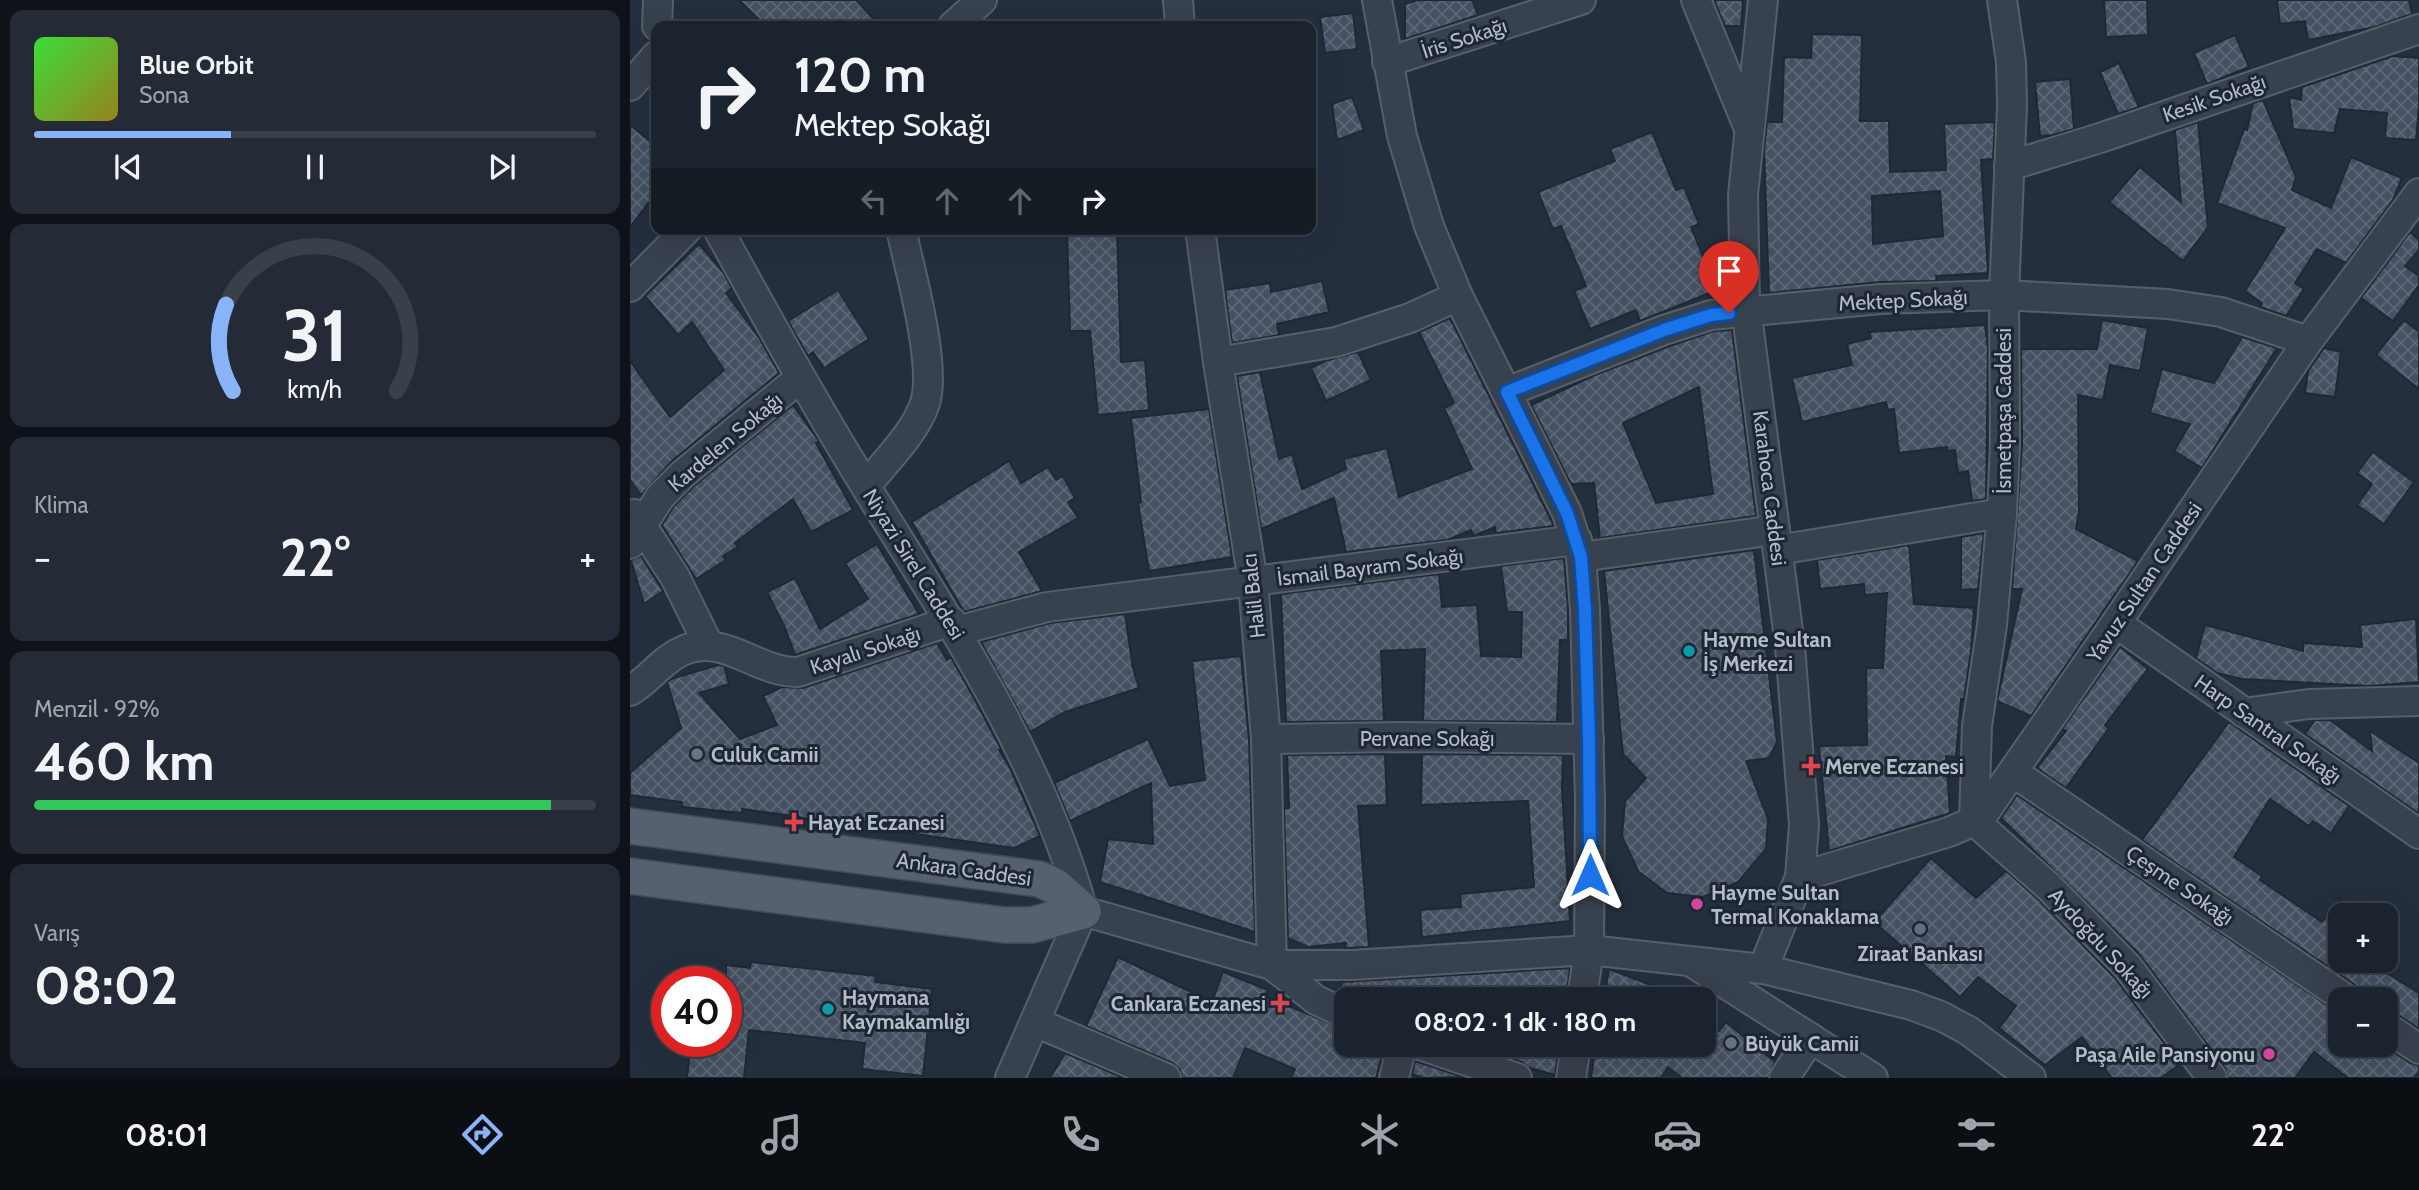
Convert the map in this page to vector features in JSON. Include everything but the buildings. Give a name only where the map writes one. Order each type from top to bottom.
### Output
[{"type":"main road","name":"Ankara Caddesi","points":[[630,827],[1039,879],[1055,886],[1083,911]]},
{"type":"main road","points":[[630,876],[1004,925],[1032,925],[1083,911]]},
{"type":"street","points":[[657,21],[658,0]]},
{"type":"street","points":[[959,21],[982,0]]},
{"type":"street","points":[[1178,0],[1180,21]]},
{"type":"street","points":[[1377,0],[1402,136],[1429,226],[1458,296],[1567,513],[1579,548],[1585,610],[1589,739],[1590,950],[1585,987]]},
{"type":"street","name":"İris Sokağı","points":[[1387,62],[1581,0]]},
{"type":"street","points":[[1696,0],[1748,126]]},
{"type":"street","name":"Karahoca Caddesi","points":[[1763,0],[1748,126],[1742,206],[1747,310],[1790,646],[1804,825],[1800,877],[1763,969]]},
{"type":"street","name":"İsmetpaşa Caddesi","points":[[1975,821],[1977,726],[1992,625],[2005,444],[2004,295],[2012,105],[2011,62],[2002,0]]},
{"type":"street","name":"Kesik Sokağı","points":[[2009,166],[2419,29]]},
{"type":"street","points":[[630,86],[651,62]]},
{"type":"street","name":"Yavuz Sultan Caddesi","points":[[1800,877],[1949,832],[1975,821],[1994,800],[2308,341],[2419,193]]},
{"type":"street","points":[[630,287],[681,235]]},
{"type":"street","name":"Niyazi Sirel Caddesi","points":[[721,235],[800,378],[954,626],[1040,787],[1071,868],[1083,911]]},
{"type":"street","points":[[866,486],[917,421],[925,405],[929,387],[924,339],[902,235]]},
{"type":"street","name":"Halil Balcı","points":[[1201,235],[1253,582],[1266,739],[1272,965]]},
{"type":"street","name":"Mektep Sokağı","points":[[1507,392],[1664,330],[1711,315],[1881,299],[2004,295],[2168,304],[2249,319],[2308,341]]},
{"type":"street","points":[[1218,362],[1336,342],[1410,318],[1458,296]]},
{"type":"street","name":"Kardelen Sokağı","points":[[634,526],[683,474],[800,378]]},
{"type":"street","name":"İsmail Bayram Sokağı","points":[[954,626],[1047,607],[1253,582],[1579,548],[1777,540],[2002,513]]},
{"type":"street","points":[[630,691],[675,655],[684,650],[709,646],[676,577],[634,526]]},
{"type":"street","name":"Harp Santral Sokağı","points":[[2116,624],[2419,834]]},
{"type":"street","name":"Kayalı Sokağı","points":[[709,646],[732,651],[776,669],[798,672],[954,626]]},
{"type":"street","points":[[2244,713],[2309,704],[2419,702]]},
{"type":"street","name":"Pervane Sokağı","points":[[1266,739],[1589,739]]},
{"type":"street","name":"Çeşme Sokağı","points":[[2013,772],[2328,987]]},
{"type":"street","name":"Aydoğdu Sokağı","points":[[1975,821],[2048,886],[2127,966],[2213,1078]]},
{"type":"street","points":[[1010,1078],[1083,911],[1272,965],[1352,965],[1590,950],[1763,969],[1911,1005],[1941,1016],[1969,1031],[2031,1078]]},
{"type":"street","points":[[1687,960],[1873,1078]]},
{"type":"street","points":[[1272,965],[1316,1000],[1334,1008]]},
{"type":"street","points":[[1035,1022],[1166,1078]]},
{"type":"street","points":[[2398,1035],[2419,1049]]},
{"type":"street","points":[[1784,1078],[1811,1038]]},
{"type":"street","points":[[1394,1078],[1399,1057]]},
{"type":"street","points":[[1455,1057],[1517,1078]]},
{"type":"street","points":[[1571,1078],[1574,1057]]},
{"type":"place","name":"Hayme Sultan İş Merkezi","points":[[1689,651]]},
{"type":"place","name":"Culuk Camii","points":[[697,754]]},
{"type":"place","name":"Merve Eczanesi","points":[[1811,766]]},
{"type":"place","name":"Hayat Eczanesi","points":[[794,822]]},
{"type":"place","name":"Hayme Sultan Termal Konaklama","points":[[1697,904]]},
{"type":"place","name":"Ziraat Bankası","points":[[1920,929]]},
{"type":"place","name":"Cankara Eczanesi","points":[[1280,1003]]},
{"type":"place","name":"Haymana Kaymakamlığı","points":[[828,1009]]},
{"type":"place","name":"Büyük Camii","points":[[1731,1043]]},
{"type":"place","name":"Paşa Aile Pansiyonu","points":[[2269,1054]]},
{"type":"route","points":[[1590,875],[1589,739],[1581,557],[1567,513],[1507,392],[1664,330],[1711,315],[1729,313]]}]
